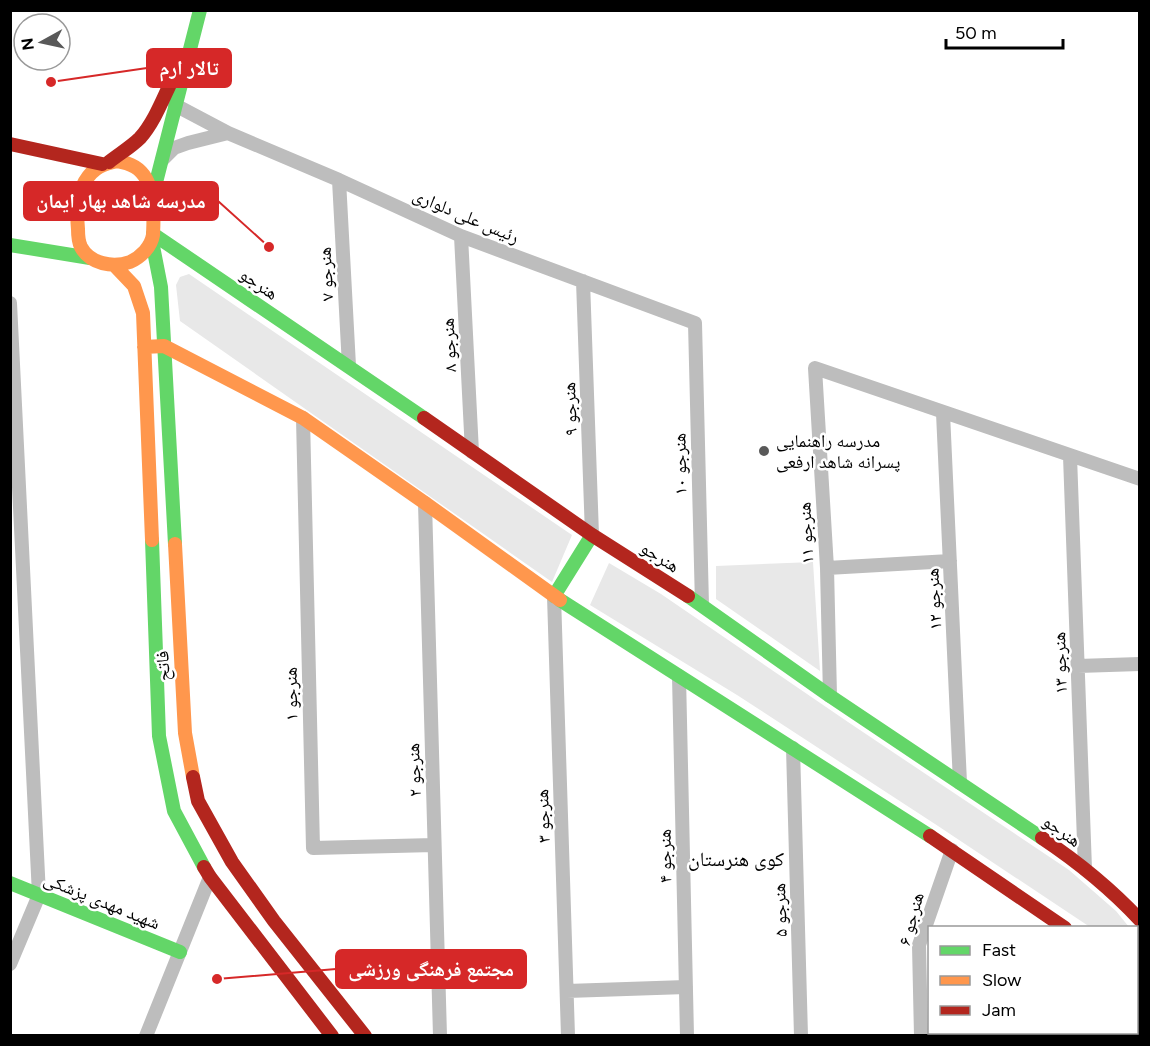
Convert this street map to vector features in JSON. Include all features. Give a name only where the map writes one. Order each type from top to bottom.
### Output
[{"type":"street","points":[[152,198],[200,10]]},
{"type":"street","points":[[90,258],[80,245],[76,211],[81,186],[93,171],[128,149],[143,133],[154,117],[190,46]]},
{"type":"street","name":"رئیس علی دلواری","points":[[175,105],[228,133],[339,180],[461,236],[695,323]]},
{"type":"street","points":[[162,160],[174,148],[228,133]]},
{"type":"street","points":[[10,144],[106,163],[129,162],[139,168],[149,184],[152,198],[153,238],[148,247],[135,260],[114,265],[90,258],[10,245]]},
{"type":"street","name":"هنرجو ۷","points":[[339,180],[349,366]]},
{"type":"street","name":"هنرجو ۸","points":[[461,236],[472,452]]},
{"type":"street","name":"هنرجو","points":[[153,238],[349,366],[592,535],[702,605],[830,696],[1085,869],[1140,920]]},
{"type":"street","name":"فاتح","points":[[153,238],[162,288],[185,733],[198,801],[232,862],[274,921],[365,1035]]},
{"type":"street","name":"فاتح","points":[[114,265],[132,282],[143,314],[159,736],[174,811],[210,877],[332,1035]]},
{"type":"street","name":"هنرجو ۹","points":[[583,281],[592,535]]},
{"type":"street","points":[[10,303],[39,895],[10,964]]},
{"type":"street","name":"هنرجو ۱۰","points":[[695,323],[702,605]]},
{"type":"street","points":[[144,347],[164,346],[303,418],[554,596],[952,850],[1064,926]]},
{"type":"street","name":"هنرجو ۱۱","points":[[830,696],[826,568],[815,368],[943,413]]},
{"type":"street","points":[[943,413],[1140,479]]},
{"type":"street","name":"هنرجو ۱۲","points":[[943,413],[960,783]]},
{"type":"street","name":"هنرجو ۱","points":[[303,418],[313,848],[434,845]]},
{"type":"street","name":"هنرجو ۱۳","points":[[1070,456],[1085,869]]},
{"type":"street","name":"هنرجو ۲","points":[[425,503],[440,1035]]},
{"type":"street","points":[[554,596],[592,535]]},
{"type":"street","points":[[826,568],[950,561]]},
{"type":"street","name":"هنرجو ۳","points":[[554,596],[568,1035]]},
{"type":"street","points":[[1078,666],[1140,664]]},
{"type":"street","name":"هنرجو ۴","points":[[679,676],[687,1035]]},
{"type":"street","name":"هنرجو ۵","points":[[793,748],[801,1035]]},
{"type":"street","points":[[174,811],[198,801]]},
{"type":"street","name":"هنرجو ۶","points":[[921,1035],[919,945],[952,850]]},
{"type":"street","points":[[146,1035],[210,877]]},
{"type":"street","name":"شهید مهدی پزشکی","points":[[10,883],[180,952]]},
{"type":"street","points":[[567,991],[686,987]]},
{"type":"shaded area","points":[[189,274],[572,535],[552,582],[180,321],[176,285],[180,277]]},
{"type":"shaded area","points":[[813,562],[820,671],[716,599],[716,566]]},
{"type":"shaded area","points":[[609,563],[661,594],[1069,870],[1116,911],[1128,926],[1088,926],[737,695],[590,605]]},
{"type":"traffic: fast","points":[[152,198],[200,10]]},
{"type":"traffic: fast","points":[[153,234],[424,418]]},
{"type":"traffic: fast","points":[[152,241],[161,287],[175,544]]},
{"type":"traffic: fast","points":[[10,245],[90,258]]},
{"type":"traffic: fast","points":[[554,596],[592,535]]},
{"type":"traffic: fast","points":[[152,540],[159,736],[174,811],[204,867]]},
{"type":"traffic: fast","points":[[688,596],[830,696],[1042,838]]},
{"type":"traffic: fast","points":[[560,600],[930,836]]},
{"type":"traffic: fast","points":[[10,883],[180,952]]},
{"type":"traffic: slow","points":[[117,161],[135,167],[147,180],[154,217],[152,239],[145,251],[130,262],[116,265],[96,261],[85,253],[79,242],[77,213],[79,196],[85,181],[96,169],[117,161]]},
{"type":"traffic: slow","points":[[114,265],[134,286],[143,313],[152,540]]},
{"type":"traffic: slow","points":[[144,347],[164,346],[303,418],[560,600]]},
{"type":"traffic: slow","points":[[175,544],[185,733],[193,777]]},
{"type":"traffic: jam","points":[[109,162],[145,131],[173,78]]},
{"type":"traffic: jam","points":[[10,144],[102,164]]},
{"type":"traffic: jam","points":[[424,418],[592,535],[688,596]]},
{"type":"traffic: jam","points":[[193,777],[198,801],[232,862],[274,921],[365,1036]]},
{"type":"traffic: jam","points":[[930,836],[1062,926]]},
{"type":"traffic: jam","points":[[1042,838],[1094,876],[1140,920]]},
{"type":"traffic: jam","points":[[204,867],[332,1036]]},
{"type":"place","name":"تالار ارم","points":[[51,82]]},
{"type":"place","name":"مدرسه شاهد بهار ایمان","points":[[269,247]]},
{"type":"place","name":"مدرسه راهنمایی پسرانه شاهد ارفعی","points":[[764,451]]},
{"type":"place","name":"مجتمع فرهنگی ورزشی","points":[[217,979]]},
{"type":"district","name":"کوی هنرستان","points":[[736,859]]}]
